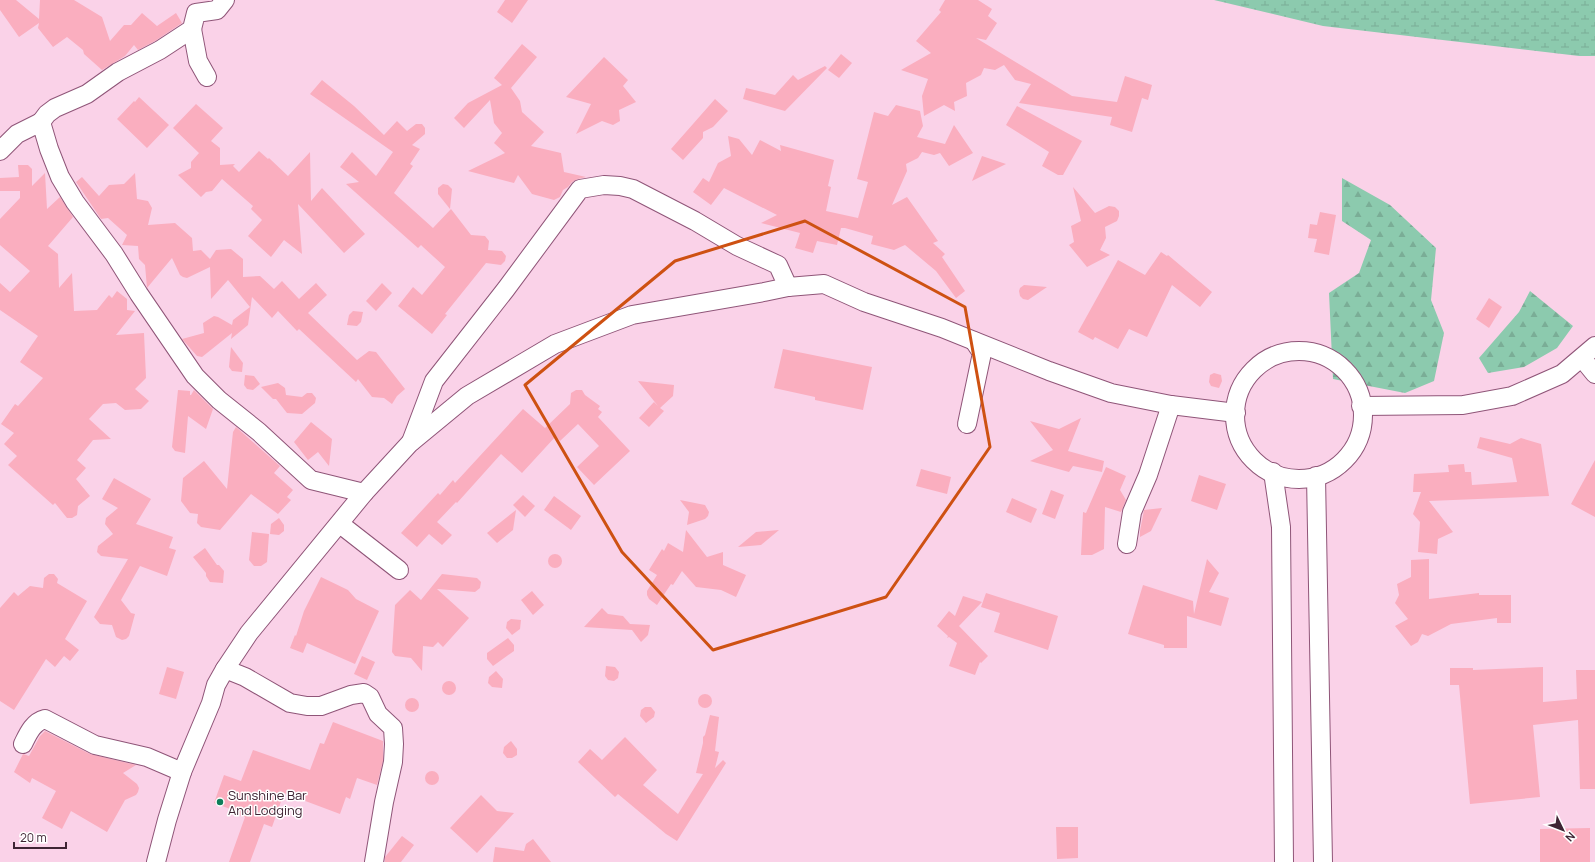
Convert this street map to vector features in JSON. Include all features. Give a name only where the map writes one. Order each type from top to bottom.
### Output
[{"type":"street","points":[[0,151],[17,134],[41,122],[46,114],[55,108],[94,90],[118,72],[160,50],[194,14],[217,10],[225,0]]},
{"type":"street","points":[[194,14],[198,61],[207,77]]},
{"type":"street","points":[[41,122],[49,149],[60,177],[75,202],[114,254],[195,376],[219,400],[259,432],[311,480],[364,493]]},
{"type":"street","points":[[410,443],[434,381],[506,289],[580,190],[604,186],[620,186],[633,189],[695,221],[737,246],[778,265],[788,287]]},
{"type":"street","points":[[156,862],[182,772],[208,709],[216,685],[249,633],[364,493],[410,443],[466,396],[555,344],[632,315],[788,287],[824,284],[864,302],[942,328],[1049,371],[1111,393],[1171,405],[1236,413]]},
{"type":"street","points":[[967,424],[982,353],[974,341]]},
{"type":"street","points":[[1310,350],[1341,364],[1360,391],[1361,406],[1363,425],[1349,456],[1321,475],[1288,479],[1258,465],[1238,437],[1235,404],[1249,373],[1277,353],[1310,350]]},
{"type":"street","points":[[1361,406],[1463,405],[1512,396],[1562,374],[1589,352],[1595,374]]},
{"type":"street","points":[[1127,544],[1132,512],[1148,475],[1171,405]]},
{"type":"street","points":[[1273,472],[1281,527],[1284,862]]},
{"type":"street","points":[[1316,476],[1323,862]]},
{"type":"street","points":[[340,524],[399,570]]},
{"type":"street","points":[[225,670],[245,677],[290,703],[307,706],[321,706],[351,695],[364,693],[370,697],[378,714],[393,728],[394,744],[393,762],[384,802],[374,862]]},
{"type":"street","points":[[23,744],[33,726],[40,720],[45,719],[95,745],[147,757],[182,772]]},
{"type":"highlighted area","points":[[805,221],[965,307],[990,447],[886,597],[713,650],[622,552],[525,385],[675,261]]},
{"type":"green space","points":[[1214,0],[1595,0],[1595,56],[1579,56],[1323,26]]},
{"type":"green space","points":[[1342,178],[1390,205],[1436,248],[1431,300],[1444,333],[1434,381],[1405,393],[1333,379],[1329,293],[1359,273],[1371,240],[1342,221]]},
{"type":"green space","points":[[1530,291],[1573,326],[1557,348],[1524,367],[1488,373],[1479,358],[1519,312]]},
{"type":"building","points":[[0,0],[16,0],[39,19],[40,0],[74,0],[102,17],[110,41],[124,25],[131,25],[142,13],[157,26],[176,13],[182,23],[155,41],[138,50],[134,45],[125,56],[102,70],[84,54],[83,50],[67,37],[53,47],[38,28],[39,23],[19,37],[0,10]]},
{"type":"building","points":[[505,0],[528,0],[512,23],[497,12]]},
{"type":"building","points":[[945,0],[978,0],[992,9],[988,16],[997,23],[986,40],[976,38],[1072,96],[1117,102],[1125,76],[1152,85],[1148,100],[1142,98],[1132,132],[1110,125],[1112,117],[1019,103],[1031,84],[1015,80],[1004,65],[995,70],[984,68],[981,75],[966,83],[967,96],[954,102],[955,111],[944,105],[924,116],[922,96],[928,79],[901,70],[931,53],[916,41],[941,12],[939,10]]},
{"type":"building","points":[[522,44],[537,57],[511,88],[520,101],[522,112],[544,132],[531,146],[561,153],[564,172],[586,177],[572,182],[563,190],[560,197],[554,200],[532,194],[518,175],[514,183],[468,171],[505,153],[494,143],[502,133],[494,123],[490,100],[464,128],[454,118],[468,103],[502,85],[494,78]]},
{"type":"building","points":[[841,54],[852,63],[839,78],[828,70]]},
{"type":"building","points":[[604,57],[628,80],[623,86],[636,102],[619,110],[620,121],[613,125],[602,121],[576,134],[591,104],[566,97]]},
{"type":"building","points":[[825,66],[827,68],[785,111],[743,99],[746,88],[775,95],[793,75],[798,80]]},
{"type":"building","points":[[322,80],[354,106],[384,135],[397,121],[407,131],[416,124],[422,124],[425,128],[425,134],[412,145],[420,149],[410,164],[413,166],[394,193],[433,228],[451,209],[471,235],[485,236],[489,241],[488,250],[502,251],[506,256],[505,261],[501,265],[486,263],[445,314],[447,315],[432,334],[398,306],[413,287],[422,295],[445,267],[421,245],[418,248],[346,184],[359,182],[340,167],[352,152],[376,176],[393,152],[310,94]]},
{"type":"building","points":[[139,97],[169,125],[147,148],[117,119]]},
{"type":"building","points":[[715,99],[728,111],[713,127],[703,132],[703,138],[683,160],[671,149]]},
{"type":"building","points":[[196,104],[223,128],[211,141],[220,148],[220,165],[235,164],[233,166],[239,172],[259,151],[268,159],[269,158],[288,176],[310,152],[311,201],[322,188],[365,234],[344,253],[298,204],[302,254],[284,240],[271,257],[248,236],[262,220],[251,209],[253,206],[222,179],[212,191],[206,192],[201,197],[178,175],[191,168],[191,162],[199,153],[173,128]]},
{"type":"building","points":[[896,105],[920,111],[923,126],[917,137],[945,144],[954,125],[973,153],[949,166],[940,153],[934,155],[922,152],[918,158],[906,164],[907,171],[892,205],[907,197],[938,241],[933,243],[945,254],[942,257],[965,291],[956,298],[936,271],[905,245],[894,250],[871,244],[873,236],[841,228],[837,245],[817,241],[813,253],[795,248],[800,233],[761,223],[777,215],[724,188],[711,205],[693,192],[703,178],[709,182],[718,163],[731,156],[728,136],[739,139],[752,155],[760,140],[781,151],[780,145],[834,160],[828,186],[831,187],[826,211],[858,218],[868,182],[857,179],[874,112],[888,116]]},
{"type":"building","points":[[1017,106],[1082,141],[1063,175],[1058,175],[1042,166],[1049,152],[1006,125]]},
{"type":"building","points":[[982,156],[1006,164],[972,181]]},
{"type":"building","points":[[18,165],[28,165],[32,169],[32,186],[45,173],[47,209],[60,197],[73,217],[48,246],[58,254],[59,288],[72,273],[74,311],[97,310],[109,295],[112,298],[117,291],[127,299],[127,310],[135,311],[116,335],[144,333],[146,378],[135,389],[149,401],[141,409],[125,410],[116,403],[103,404],[89,419],[111,439],[93,440],[77,460],[86,468],[76,479],[90,496],[78,506],[77,515],[72,518],[67,518],[55,503],[53,505],[8,465],[17,456],[4,444],[14,433],[1,424],[15,404],[18,406],[43,378],[20,362],[38,336],[0,310],[0,283],[10,292],[30,271],[0,245],[0,219],[20,198],[20,191],[0,191],[0,178],[19,177]]},
{"type":"building","points":[[135,173],[137,199],[148,201],[152,208],[148,225],[175,223],[192,238],[193,251],[201,250],[210,259],[216,250],[231,249],[243,259],[243,277],[260,276],[274,289],[282,281],[299,299],[316,283],[327,295],[308,313],[357,360],[369,351],[376,352],[405,389],[397,396],[392,404],[384,398],[372,397],[358,379],[356,382],[299,329],[297,331],[278,311],[272,318],[252,297],[248,325],[231,339],[232,333],[202,357],[197,356],[182,339],[204,333],[203,323],[214,316],[232,325],[233,320],[250,307],[228,280],[211,299],[210,267],[187,278],[180,275],[172,258],[147,288],[145,265],[139,259],[138,246],[122,245],[127,235],[108,218],[101,219],[76,182],[82,177],[99,196],[109,185],[124,184]]},
{"type":"building","points":[[443,184],[448,185],[452,189],[450,209],[438,194],[438,188]]},
{"type":"building","points":[[1073,187],[1095,213],[1109,206],[1115,207],[1119,211],[1117,221],[1105,227],[1106,238],[1100,250],[1110,255],[1087,267],[1069,245],[1074,242],[1071,226],[1081,221]]},
{"type":"building","points":[[1320,212],[1336,215],[1329,255],[1314,252],[1317,239],[1308,238],[1310,224],[1317,225]]},
{"type":"building","points":[[1161,252],[1167,256],[1168,255],[1212,292],[1200,307],[1172,285],[1147,337],[1129,329],[1118,349],[1095,337],[1093,340],[1078,332],[1118,260],[1145,275]]},
{"type":"building","points":[[382,283],[392,293],[376,311],[366,301]]},
{"type":"building","points":[[1024,285],[1047,287],[1028,300],[1023,299],[1020,296],[1020,288]]},
{"type":"building","points":[[1489,298],[1502,307],[1489,328],[1476,319]]},
{"type":"building","points":[[353,311],[363,312],[361,322],[357,326],[347,325],[349,315]]},
{"type":"building","points":[[231,347],[243,363],[242,372],[232,371],[229,367]]},
{"type":"building","points":[[783,349],[872,367],[863,410],[815,400],[815,397],[774,388]]},
{"type":"building","points":[[1214,373],[1221,375],[1222,381],[1219,388],[1211,386],[1209,382],[1210,375]]},
{"type":"building","points":[[245,375],[254,376],[260,384],[253,390],[247,389],[244,385]]},
{"type":"building","points":[[638,381],[674,385],[673,396],[660,408],[664,411],[649,427],[639,418],[654,402],[658,406]]},
{"type":"building","points":[[278,383],[285,388],[286,395],[302,397],[307,393],[312,393],[316,398],[315,403],[302,414],[287,413],[276,399],[273,399],[261,387]]},
{"type":"building","points":[[178,390],[190,391],[191,395],[194,390],[213,409],[206,429],[188,416],[185,453],[175,451],[172,447]]},
{"type":"building","points":[[576,390],[582,390],[585,395],[600,406],[598,409],[602,412],[598,417],[630,451],[594,485],[577,467],[599,446],[578,424],[560,441],[556,436],[522,473],[501,454],[457,503],[456,502],[437,522],[452,535],[442,545],[429,534],[417,547],[401,533],[438,493],[440,495],[453,480],[455,483],[523,409],[545,428],[570,404],[571,393]]},
{"type":"building","points":[[1081,418],[1068,451],[1104,461],[1102,472],[1073,466],[1069,472],[1030,461],[1053,450],[1030,421],[1059,429]]},
{"type":"building","points":[[311,422],[332,439],[329,466],[318,452],[308,460],[294,442]]},
{"type":"building","points":[[236,427],[280,466],[274,473],[293,490],[287,497],[291,500],[278,514],[251,494],[220,530],[201,527],[197,523],[198,514],[190,513],[181,501],[183,478],[204,461],[227,489],[233,432]]},
{"type":"building","points":[[1480,437],[1510,444],[1521,438],[1541,444],[1549,496],[1429,501],[1453,532],[1438,539],[1437,554],[1418,552],[1420,522],[1413,514],[1421,492],[1413,492],[1414,474],[1449,472],[1448,465],[1464,464],[1465,472],[1471,472],[1472,485],[1517,482],[1512,458],[1477,448]]},
{"type":"building","points":[[1595,460],[1595,517],[1571,504]]},
{"type":"building","points":[[1106,467],[1126,476],[1120,490],[1126,500],[1121,512],[1105,507],[1104,549],[1092,555],[1081,555],[1083,512],[1086,513]]},
{"type":"building","points":[[921,469],[951,477],[947,494],[916,486]]},
{"type":"building","points":[[1199,475],[1226,484],[1217,510],[1191,501]]},
{"type":"building","points":[[114,478],[151,499],[136,524],[173,537],[169,548],[176,550],[167,576],[140,566],[121,600],[131,613],[135,614],[129,636],[122,640],[116,637],[112,625],[100,624],[94,617],[128,559],[101,556],[97,552],[98,546],[113,534],[105,524],[106,518],[118,508],[102,499]]},
{"type":"building","points":[[1051,490],[1064,495],[1055,519],[1042,514]]},
{"type":"building","points":[[523,495],[535,506],[525,517],[513,505]]},
{"type":"building","points":[[554,496],[581,516],[571,530],[544,510]]},
{"type":"building","points":[[1012,498],[1037,509],[1031,523],[1006,512]]},
{"type":"building","points":[[680,500],[705,505],[709,512],[708,516],[705,519],[687,525],[689,512]]},
{"type":"building","points":[[1162,508],[1151,531],[1140,537],[1144,510]]},
{"type":"building","points":[[516,510],[513,530],[497,543],[487,533]]},
{"type":"building","points":[[279,518],[284,525],[284,531],[279,535],[270,534],[271,524]]},
{"type":"building","points":[[686,530],[707,557],[723,552],[723,565],[746,575],[736,597],[721,590],[696,587],[682,571],[657,605],[649,599],[647,591],[657,575],[649,570],[662,549],[664,551],[668,543],[683,552]]},
{"type":"building","points":[[779,530],[761,545],[738,547],[756,532]]},
{"type":"building","points":[[252,532],[269,534],[267,562],[261,566],[254,566],[249,560]]},
{"type":"building","points":[[205,548],[217,565],[219,565],[224,571],[223,583],[210,582],[206,576],[206,573],[193,557]]},
{"type":"building","points":[[555,554],[560,556],[562,561],[560,566],[555,568],[550,566],[548,561],[550,556]]},
{"type":"building","points":[[1207,559],[1219,573],[1209,592],[1229,598],[1221,626],[1187,616],[1187,648],[1164,648],[1164,645],[1128,634],[1143,585],[1193,601],[1194,614]]},
{"type":"building","points":[[1429,559],[1429,599],[1479,593],[1479,595],[1511,595],[1511,623],[1497,623],[1497,618],[1451,624],[1428,636],[1422,634],[1418,642],[1411,646],[1395,626],[1408,619],[1395,603],[1399,595],[1397,584],[1411,577],[1411,560]]},
{"type":"building","points":[[49,574],[54,574],[58,579],[57,583],[87,601],[65,639],[79,650],[70,661],[64,656],[55,667],[46,659],[14,710],[0,701],[0,608],[14,592],[18,596],[30,586],[43,588],[44,578]]},
{"type":"building","points":[[442,574],[477,578],[481,582],[480,588],[475,592],[437,589],[469,618],[443,647],[438,642],[433,647],[423,646],[422,671],[411,658],[395,656],[392,652],[395,605],[410,590],[421,600]]},
{"type":"building","points":[[321,577],[348,590],[356,599],[379,611],[355,664],[307,643],[303,653],[290,648],[295,635],[296,636],[304,611]]},
{"type":"building","points":[[532,591],[544,605],[533,615],[521,600]]},
{"type":"building","points":[[986,593],[1058,616],[1048,650],[994,632],[1000,613],[981,607]]},
{"type":"building","points":[[963,596],[982,602],[959,626],[988,656],[981,663],[980,662],[975,675],[949,666],[957,643],[949,637],[947,638],[948,636],[937,626],[949,611],[955,616]]},
{"type":"building","points":[[602,608],[608,614],[623,616],[630,624],[650,625],[648,635],[641,642],[632,630],[584,627]]},
{"type":"building","points":[[511,619],[521,620],[520,629],[512,635],[506,628],[507,622]]},
{"type":"building","points":[[508,638],[514,645],[514,651],[493,666],[487,659],[487,653]]},
{"type":"building","points":[[362,656],[375,662],[367,680],[354,674]]},
{"type":"building","points":[[606,666],[615,667],[619,672],[618,678],[614,681],[608,680],[605,676]]},
{"type":"building","points":[[167,667],[184,672],[176,699],[159,694]]},
{"type":"building","points":[[1543,667],[1543,702],[1577,699],[1576,670],[1595,670],[1595,789],[1580,789],[1578,720],[1533,725],[1540,797],[1470,804],[1459,685],[1450,685],[1450,668],[1473,668],[1473,670]]},
{"type":"building","points":[[496,671],[503,679],[502,688],[492,687],[488,683],[489,677]]},
{"type":"building","points":[[446,681],[452,681],[456,685],[456,691],[452,695],[446,695],[442,691],[442,685]]},
{"type":"building","points":[[702,694],[708,694],[712,698],[712,704],[708,708],[702,708],[698,704],[698,698]]},
{"type":"building","points":[[409,698],[415,698],[419,702],[419,708],[415,712],[409,712],[405,708],[405,702]]},
{"type":"building","points":[[645,707],[651,707],[655,712],[654,717],[646,723],[640,716],[641,710]]},
{"type":"building","points":[[710,715],[719,717],[715,751],[719,752],[715,768],[723,760],[726,763],[677,841],[666,834],[618,794],[615,797],[578,762],[590,749],[602,760],[625,737],[657,770],[643,785],[678,814],[703,774],[696,773],[703,737],[705,735]]},
{"type":"building","points":[[333,722],[383,741],[383,761],[377,785],[357,778],[350,799],[346,797],[340,814],[284,793],[272,827],[264,824],[250,862],[229,862],[245,817],[232,813],[233,810],[214,803],[224,775],[241,781],[253,750],[310,770],[320,743],[324,744]]},
{"type":"building","points":[[45,731],[90,754],[136,765],[123,773],[137,784],[139,788],[138,792],[136,795],[125,800],[107,832],[71,811],[62,829],[42,818],[56,791],[32,778],[30,783],[14,772],[23,754],[29,756],[40,736]]},
{"type":"building","points":[[511,741],[517,749],[517,755],[512,758],[507,758],[503,753],[504,747]]},
{"type":"building","points":[[429,771],[435,771],[439,775],[439,781],[435,785],[429,785],[425,781],[425,775]]},
{"type":"building","points":[[481,795],[497,811],[514,813],[477,853],[450,828]]},
{"type":"building","points":[[1056,827],[1078,827],[1078,858],[1057,859]]},
{"type":"building","points":[[1590,828],[1590,862],[1540,862],[1540,829]]},
{"type":"building","points":[[402,836],[414,845],[401,862],[385,862],[385,857]]},
{"type":"building","points":[[533,839],[551,862],[493,862],[495,847],[524,851],[526,844]]},
{"type":"place","name":"Sunshine Bar And Lodging","points":[[220,802]]}]
